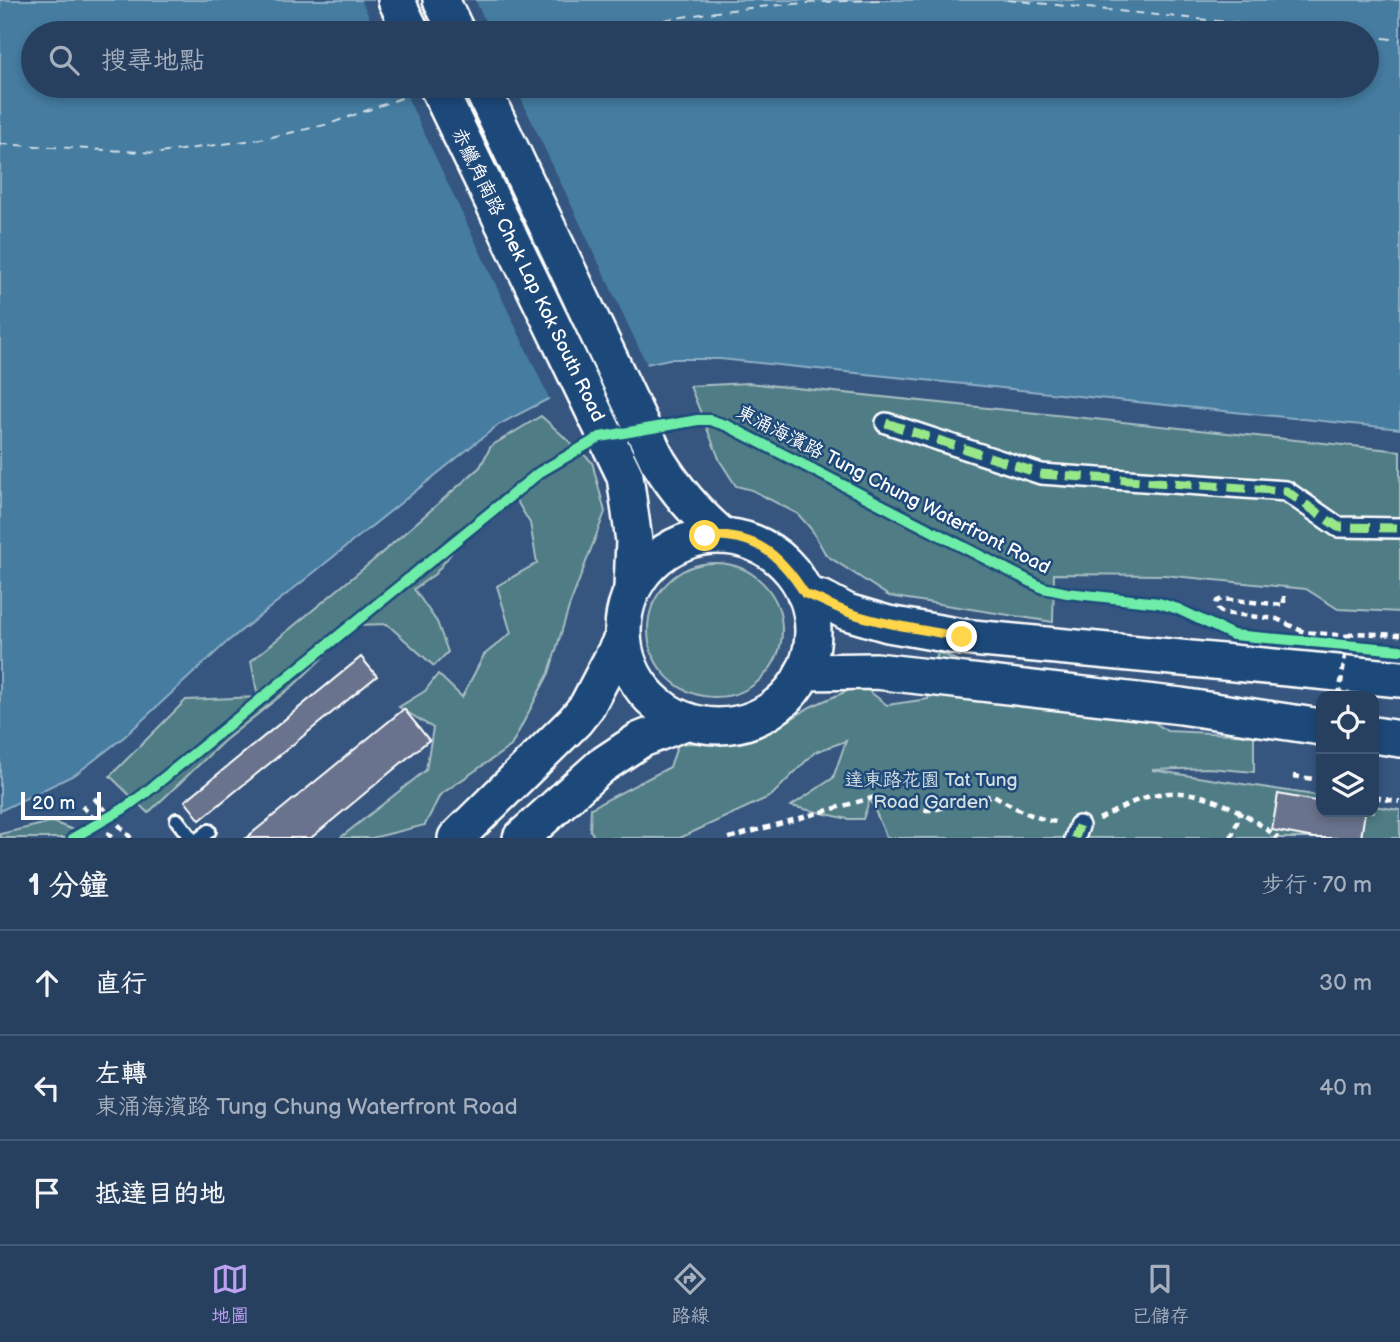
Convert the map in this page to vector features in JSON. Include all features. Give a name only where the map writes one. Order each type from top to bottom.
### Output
[{"type":"main road","points":[[396,0],[406,21]]},
{"type":"main road","points":[[441,0],[451,21]]},
{"type":"main road","name":"赤鱲角南路 Chek Lap Kok South Road","points":[[444,98],[625,477],[634,541],[632,588]]},
{"type":"main road","name":"赤鱲角南路 Chek Lap Kok South Road","points":[[487,98],[658,461],[693,510],[722,536]]},
{"type":"main road","points":[[705,536],[744,540],[768,550],[790,570],[805,594],[811,613],[813,633],[803,672],[783,700],[754,718],[721,726],[688,721],[670,713],[643,689],[633,673],[623,637],[624,612],[632,588],[645,569],[662,553],[678,544],[705,536]]},
{"type":"main road","points":[[805,594],[823,599],[847,612],[888,624],[962,637],[1400,679]]},
{"type":"main road","points":[[456,838],[575,721],[587,706],[623,637]]},
{"type":"main road","points":[[803,672],[876,671],[1181,706],[1316,726]]},
{"type":"main road","points":[[520,838],[601,766],[640,740],[688,721]]},
{"type":"main road","points":[[1379,736],[1400,738]]},
{"type":"street","points":[[886,423],[1041,474],[1286,491],[1338,527],[1400,528]]},
{"type":"lane","points":[[177,820],[191,838]]},
{"type":"path","points":[[1284,596],[1284,605],[1222,599],[1216,604],[1218,610],[1223,613],[1277,619],[1304,632],[1348,636],[1354,633],[1400,635]]},
{"type":"path","points":[[1340,691],[1348,636]]},
{"type":"path","points":[[1289,640],[1358,646]]},
{"type":"path","points":[[1349,691],[1357,647],[1367,643],[1400,645]]},
{"type":"path","points":[[1293,776],[1316,779]]},
{"type":"path","points":[[1379,789],[1400,792]]},
{"type":"path","points":[[729,838],[875,797],[895,805],[906,807],[913,804],[925,810],[944,809],[957,803],[963,804],[994,795],[1020,811],[1077,832],[1151,796],[1174,792],[1193,793],[1241,812],[1278,838]]},
{"type":"path","points":[[94,798],[131,838]]},
{"type":"path","points":[[1379,798],[1400,802]]},
{"type":"path","points":[[82,806],[112,838]]},
{"type":"path","points":[[83,832],[123,809]]},
{"type":"path","points":[[1231,838],[1241,812]]},
{"type":"green space","points":[[748,383],[1400,451],[1400,612],[1338,609],[1306,589],[1164,575],[1054,574],[1053,622],[889,596],[826,555],[812,530],[798,514],[752,490],[736,486],[720,461],[690,386]]},
{"type":"green space","points":[[541,416],[592,462],[605,512],[569,607],[549,673],[511,746],[440,795],[425,825],[372,838],[340,838],[426,770],[433,728],[399,707],[425,691],[438,674],[462,697],[484,655],[511,633],[497,586],[537,563],[530,523],[512,493],[483,513],[435,574],[414,589],[437,622],[448,652],[434,666],[387,624],[357,625],[294,685],[224,741],[148,813],[110,776],[186,700],[258,697],[251,661],[375,559],[480,467],[491,446]]},
{"type":"green space","points":[[715,563],[740,568],[762,583],[777,605],[782,630],[777,655],[762,677],[740,692],[715,697],[690,692],[668,677],[653,655],[648,630],[653,605],[668,583],[690,568]]},
{"type":"green space","name":"達東路花園 Tat Tung Road Garden","points":[[938,652],[978,669],[1003,703],[1075,713],[1110,691],[1167,731],[1254,735],[1254,772],[1208,768],[1152,770],[1316,795],[1316,817],[1379,817],[1379,807],[1400,810],[1400,838],[887,838],[870,799],[863,819],[848,819],[791,806],[833,778],[846,741],[815,752],[771,796],[680,838],[595,838],[590,830],[591,808],[670,767],[678,744],[723,741],[788,721],[810,707],[861,685],[887,705],[928,699]]},
{"type":"green space","points":[[52,822],[85,834],[87,838],[0,838],[0,834]]},
{"type":"water","points":[[0,0],[1400,0],[1400,429],[720,359],[669,359],[646,364],[550,398],[498,425],[227,642],[124,737],[76,774],[0,811]]},
{"type":"pier","points":[[361,0],[475,0],[485,21],[371,21]]},
{"type":"pier","points":[[408,98],[521,98],[648,367],[551,402]]},
{"type":"building","points":[[361,657],[377,676],[200,820],[185,801]]},
{"type":"building","points":[[404,709],[429,740],[311,838],[246,838]]},
{"type":"building","points":[[1278,794],[1316,801],[1316,817],[1364,817],[1361,838],[1314,838],[1272,830]]},
{"type":"ferry route","points":[[660,21],[816,2],[888,0]]},
{"type":"ferry route","points":[[1007,0],[1218,21]]},
{"type":"ferry route","points":[[1379,37],[1400,40]]},
{"type":"ferry route","points":[[0,144],[159,153],[267,138],[329,124],[401,98]]},
{"type":"marked path","points":[[886,423],[1041,474],[1286,491],[1338,527],[1400,528]]},
{"type":"marked path","points":[[1075,838],[1079,826]]},
{"type":"cycle path","name":"東涌海濱路 Tung Chung Waterfront Road","points":[[73,838],[144,794],[540,472],[600,437],[698,420],[710,420],[728,426],[1043,588],[1159,603],[1233,635],[1400,650]]},
{"type":"route","points":[[705,536],[744,540],[768,550],[790,570],[805,594],[823,599],[847,612],[888,624],[962,637]]}]
